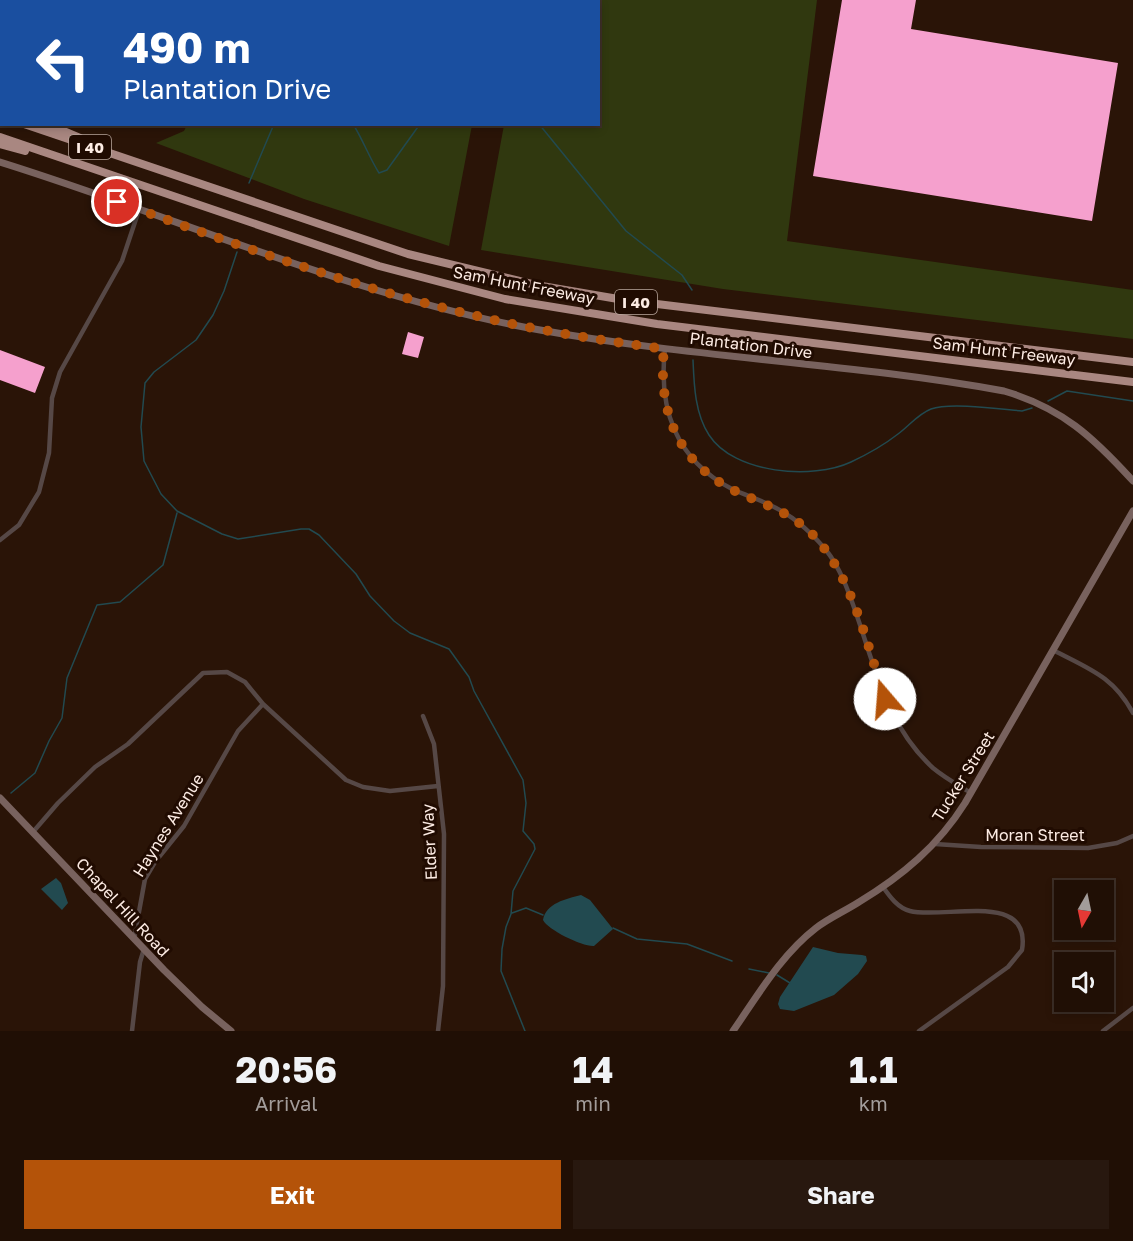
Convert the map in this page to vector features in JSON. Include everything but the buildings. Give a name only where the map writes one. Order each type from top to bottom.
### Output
[{"type":"highway","name":"Sam Hunt Freeway","points":[[30,126],[408,254],[536,285],[624,300],[1133,362]]},
{"type":"highway","points":[[52,126],[155,169]]},
{"type":"highway","name":"Sam Hunt Freeway","points":[[0,137],[379,266],[460,289],[542,306],[668,326],[1133,382]]},
{"type":"highway","points":[[0,144],[196,204]]},
{"type":"street","name":"Plantation Drive","points":[[0,162],[354,282],[466,314],[540,330],[664,349],[953,383],[1020,396],[1054,410],[1086,432],[1133,481]]},
{"type":"street","points":[[0,540],[19,525],[39,492],[49,453],[52,398],[60,372],[122,261],[139,210]]},
{"type":"street","points":[[664,349],[662,388],[666,408],[679,441],[702,470],[735,490],[785,513],[813,535],[828,553],[847,587],[885,699],[899,727],[913,747],[934,769],[971,793]]},
{"type":"street","name":"Tucker Street","points":[[733,1031],[778,966],[798,943],[821,925],[910,868],[935,844],[956,817],[1133,511]]},
{"type":"street","points":[[1053,650],[1110,682],[1122,693],[1133,713]]},
{"type":"street","name":"Elder Way","points":[[33,832],[58,803],[95,767],[129,744],[203,673],[227,672],[245,682],[262,704],[346,780],[363,787],[390,791],[438,786],[444,834],[444,866],[443,986],[438,1031]]},
{"type":"street","name":"Haynes Avenue","points":[[134,939],[146,879],[155,862],[184,826],[238,731],[262,704]]},
{"type":"street","points":[[423,716],[434,744],[438,786]]},
{"type":"street","name":"Chapel Hill Road","points":[[0,798],[144,950],[188,994],[231,1031]]},
{"type":"street","name":"Moran Street","points":[[935,844],[1088,848],[1117,843],[1133,836]]},
{"type":"street","points":[[883,887],[900,907],[908,911],[923,914],[1002,912],[1017,922],[1022,932],[1022,950],[1008,968],[919,1031]]},
{"type":"street","points":[[132,1031],[140,962],[144,950]]},
{"type":"street","points":[[1103,1031],[1133,1008]]},
{"type":"green space","points":[[600,0],[817,0],[787,241],[1133,290],[1133,339],[723,289],[481,250],[504,126],[600,126]]},
{"type":"green space","points":[[186,126],[472,126],[449,246],[304,199],[156,143],[184,131]]},
{"type":"water","points":[[56,878],[61,883],[68,903],[62,910],[41,889]]},
{"type":"water","points":[[581,895],[590,900],[613,929],[594,946],[566,937],[543,920],[552,906]]},
{"type":"water","points":[[813,947],[866,956],[867,961],[858,974],[834,995],[794,1011],[780,1009],[778,1004],[780,997]]},
{"type":"waterway","points":[[249,183],[273,126]]},
{"type":"waterway","points":[[354,126],[379,173],[387,170],[419,126]]},
{"type":"waterway","points":[[541,126],[626,231],[682,275],[692,290]]},
{"type":"waterway","points":[[237,252],[213,315],[196,340],[154,372],[145,383],[141,427],[144,461],[161,494],[177,511],[222,534],[238,539],[309,529],[319,535],[356,574],[370,596],[394,621],[410,633],[449,649],[469,677],[474,691],[523,780],[526,803],[523,831],[534,844],[535,849],[513,891],[511,914],[502,949],[501,971],[525,1031]]},
{"type":"waterway","points":[[693,360],[698,409],[709,435],[721,448],[736,458],[775,470],[816,471],[835,468],[851,462],[887,442],[926,411],[939,407],[962,406],[1022,411],[1032,408]]},
{"type":"waterway","points":[[1048,401],[1067,391],[1133,401]]},
{"type":"waterway","points":[[11,793],[35,773],[62,718],[67,678],[97,605],[120,602],[163,565],[177,513]]},
{"type":"waterway","points":[[512,913],[526,908],[543,915]]},
{"type":"waterway","points":[[613,928],[637,939],[687,944],[732,961]]},
{"type":"waterway","points":[[749,969],[769,973]]},
{"type":"waterway","points":[[777,975],[790,983]]},
{"type":"route","points":[[117,202],[354,282],[466,314],[540,330],[664,349],[662,388],[666,408],[679,441],[702,470],[735,490],[785,513],[813,535],[828,553],[847,587],[885,699]]}]
